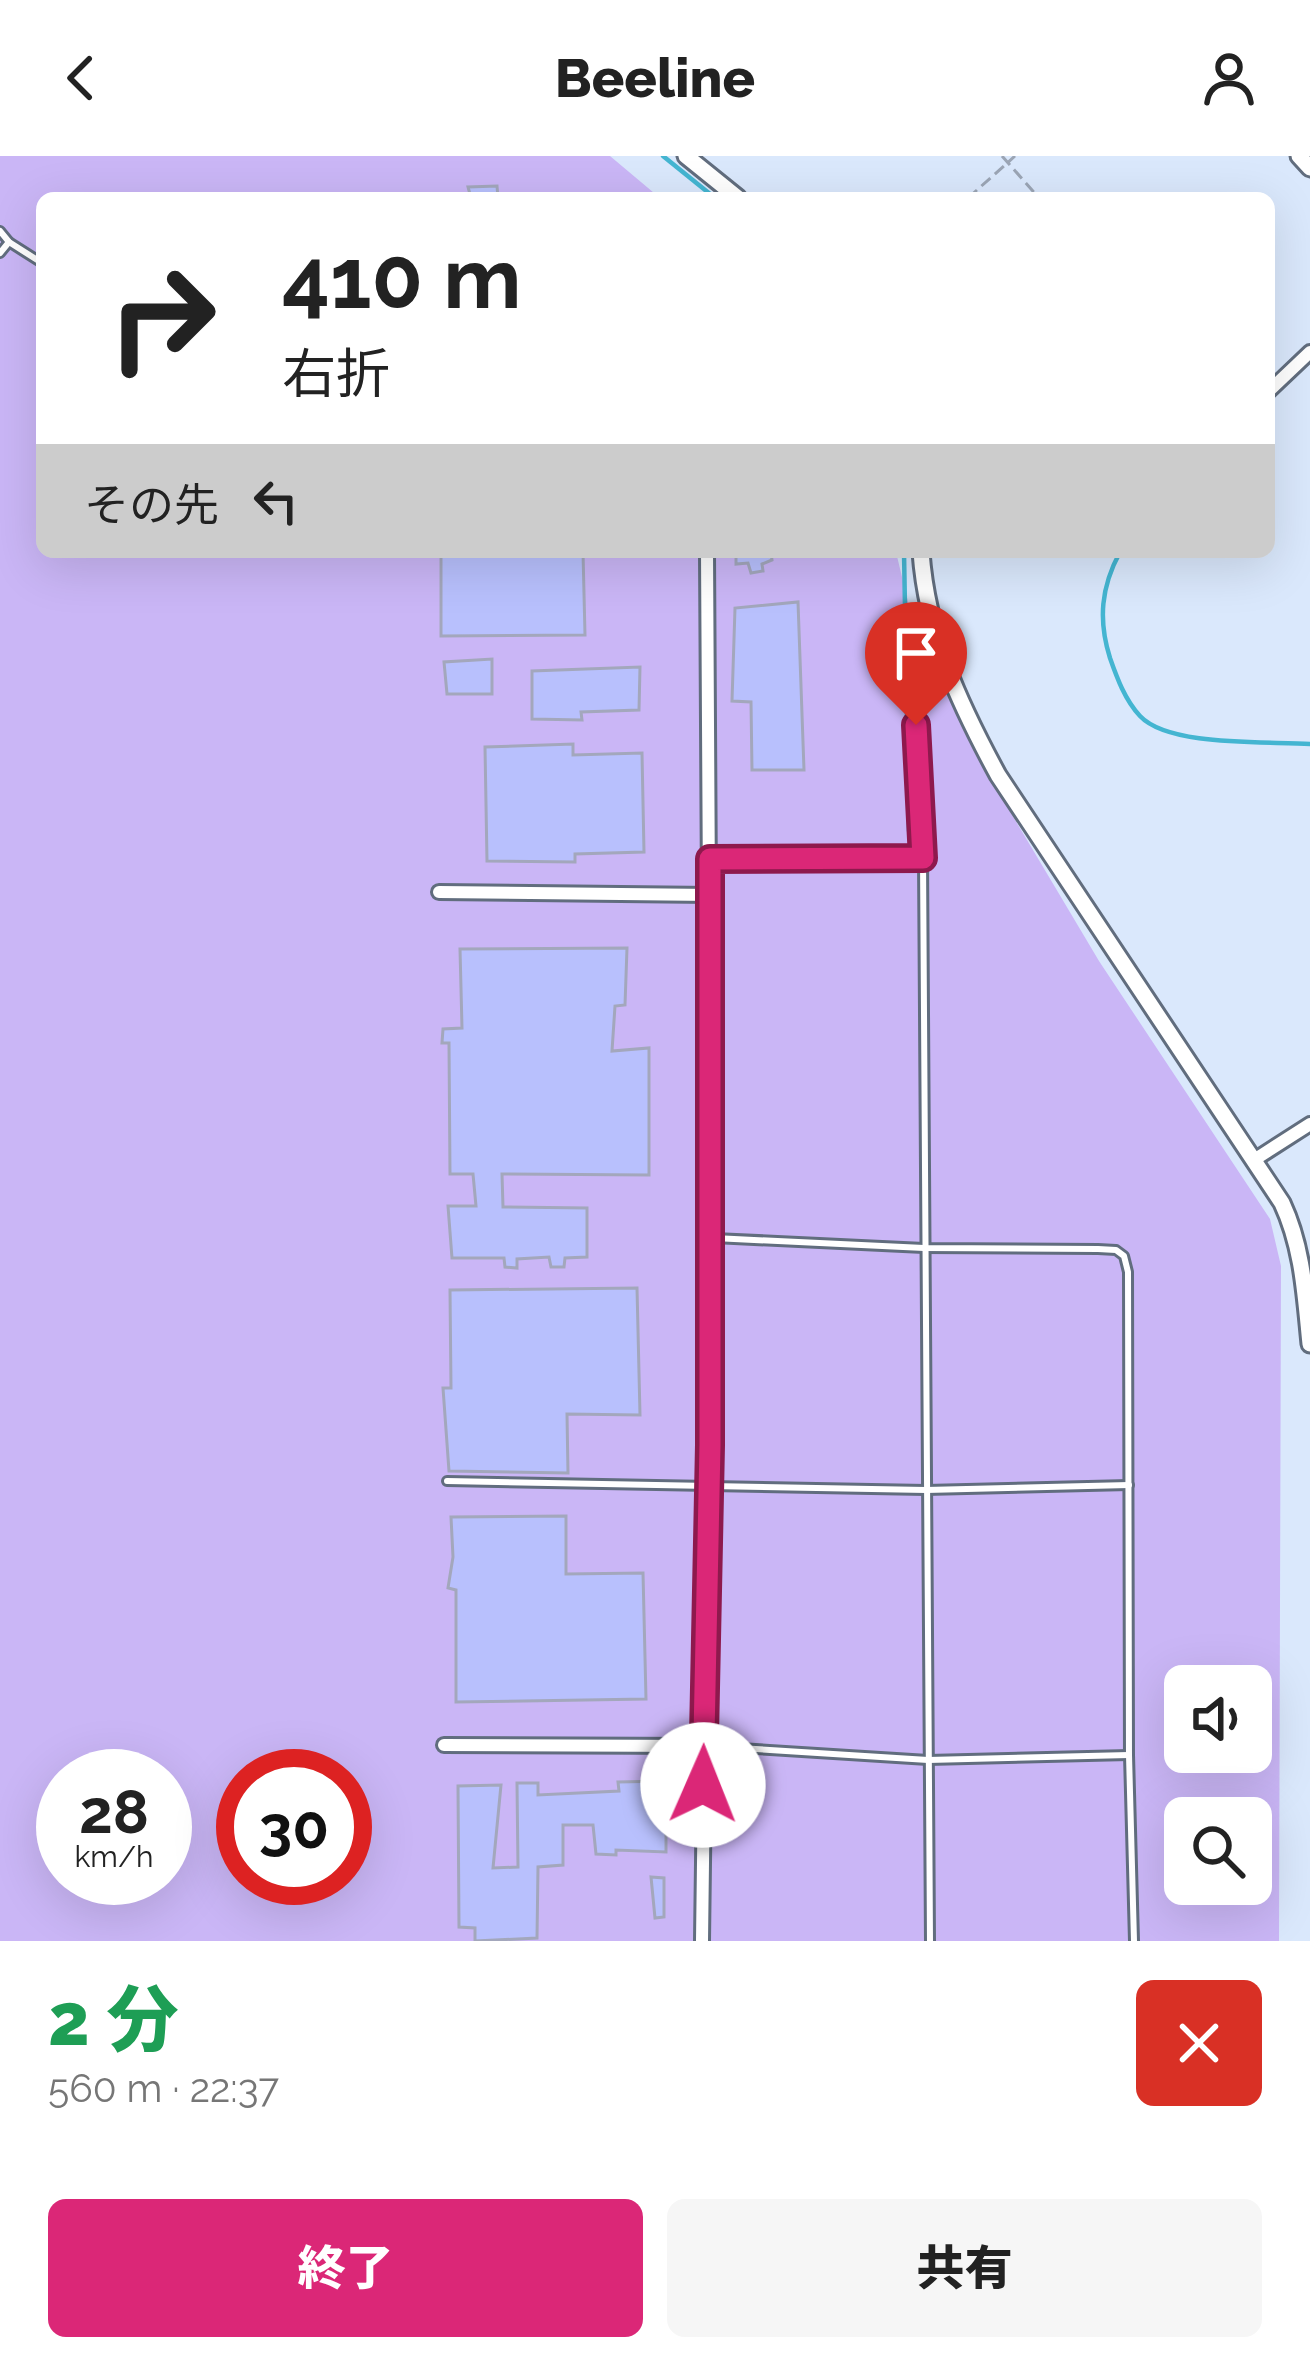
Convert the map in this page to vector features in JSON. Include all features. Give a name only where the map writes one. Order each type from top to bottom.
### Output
[{"type":"street","points":[[686,156],[730,192]]},
{"type":"street","points":[[1299,156],[1310,169]]},
{"type":"street","points":[[1275,386],[1310,352]]},
{"type":"street","points":[[702,1941],[711,1237],[707,558]]},
{"type":"street","points":[[921,558],[936,641],[968,719],[998,775],[1254,1160],[1294,1230],[1310,1344]]},
{"type":"street","points":[[710,859],[923,858]]},
{"type":"street","points":[[439,892],[711,895]]},
{"type":"street","points":[[1254,1160],[1310,1124]]},
{"type":"street","points":[[444,1745],[703,1746]]},
{"type":"lane","points":[[0,232],[36,259]]},
{"type":"lane","points":[[0,253],[9,242]]},
{"type":"lane","points":[[916,725],[923,858],[930,1941]]},
{"type":"lane","points":[[711,1237],[924,1248],[1098,1249],[1116,1250],[1124,1256],[1128,1272],[1134,1941]]},
{"type":"lane","points":[[447,1481],[926,1490],[1129,1485]]},
{"type":"lane","points":[[703,1746],[928,1760],[1130,1755]]},
{"type":"path","points":[[1002,156],[1035,192]]},
{"type":"path","points":[[975,192],[1015,156]]},
{"type":"shaded area","points":[[0,156],[610,156],[653,192],[36,192],[36,558],[897,558],[914,627],[983,766],[1099,961],[1270,1219],[1281,1266],[1279,1941],[0,1941]]},
{"type":"building","points":[[497,186],[498,192],[469,192],[468,187]]},
{"type":"building","points":[[441,558],[583,558],[585,635],[441,636]]},
{"type":"building","points":[[736,558],[772,558],[762,564],[763,571],[751,573],[748,563],[736,564]]},
{"type":"building","points":[[798,602],[804,770],[752,770],[751,702],[732,701],[735,608]]},
{"type":"building","points":[[492,659],[492,694],[447,694],[444,662]]},
{"type":"building","points":[[640,667],[639,710],[581,712],[582,720],[532,719],[532,671]]},
{"type":"building","points":[[573,744],[573,755],[642,753],[644,852],[575,854],[575,862],[487,861],[485,747]]},
{"type":"building","points":[[627,948],[625,1005],[615,1006],[612,1051],[649,1048],[649,1175],[502,1174],[503,1207],[587,1208],[587,1257],[565,1258],[564,1267],[551,1267],[549,1257],[517,1259],[517,1268],[505,1267],[504,1258],[452,1258],[448,1206],[476,1206],[473,1174],[450,1174],[449,1043],[442,1043],[443,1029],[462,1028],[460,949]]},
{"type":"building","points":[[637,1288],[640,1415],[567,1414],[568,1473],[449,1471],[443,1388],[451,1388],[450,1290]]},
{"type":"building","points":[[566,1516],[566,1574],[643,1573],[646,1699],[456,1702],[456,1590],[448,1588],[453,1557],[451,1517]]},
{"type":"building","points":[[666,1781],[666,1852],[596,1854],[593,1825],[563,1825],[563,1865],[538,1867],[537,1938],[475,1941],[475,1928],[459,1927],[458,1786],[501,1785],[493,1868],[518,1867],[517,1783],[538,1783],[538,1795],[619,1791],[618,1782]]},
{"type":"building","points":[[651,1877],[664,1878],[664,1917],[655,1918]]},
{"type":"waterway","points":[[663,156],[708,192]]},
{"type":"waterway","points":[[904,558],[909,831]]},
{"type":"waterway","points":[[1117,558],[1105,591],[1104,630],[1119,681],[1140,716],[1154,726],[1195,738],[1310,744]]},
{"type":"route","points":[[703,1785],[710,1445],[710,859],[923,858],[916,725]]}]
